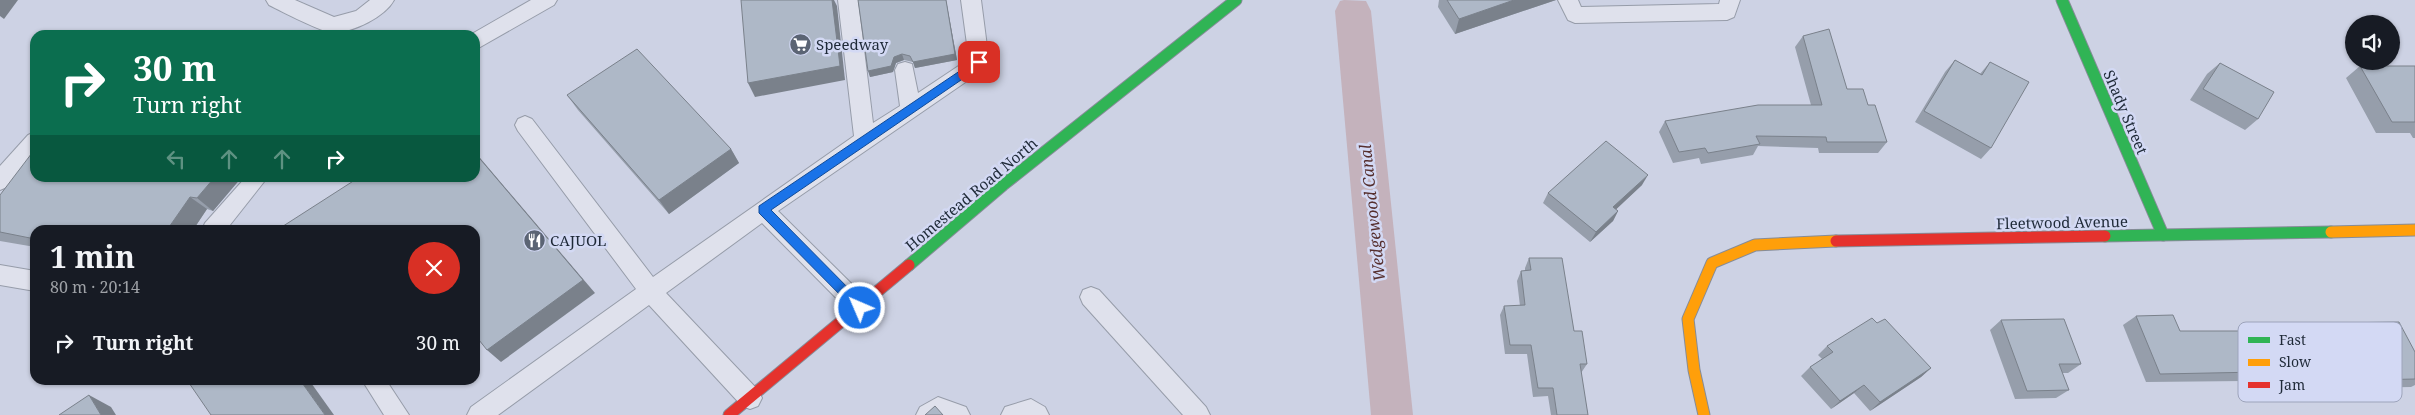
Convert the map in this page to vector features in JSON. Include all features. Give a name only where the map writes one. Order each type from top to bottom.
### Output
[{"type":"street","name":"Homestead Road North","points":[[729,415],[860,308],[1003,185],[1218,8],[1236,0]]},
{"type":"street","name":"Shady Street","points":[[2062,0],[2163,235]]},
{"type":"street","name":"Fleetwood Avenue","points":[[1704,415],[1694,370],[1688,319],[1712,262],[1755,245],[1811,241],[2415,230]]},
{"type":"lane","points":[[276,0],[333,25],[362,17],[384,0]]},
{"type":"lane","points":[[480,39],[547,0]]},
{"type":"lane","points":[[848,0],[865,139]]},
{"type":"lane","points":[[479,415],[763,210],[979,62],[971,0]]},
{"type":"lane","points":[[1568,0],[1575,15],[1727,12],[1730,0]]},
{"type":"lane","points":[[905,70],[910,108]]},
{"type":"lane","points":[[525,125],[650,291],[750,398]]},
{"type":"lane","points":[[0,181],[30,147]]},
{"type":"lane","points":[[216,225],[254,182]]},
{"type":"lane","points":[[763,210],[860,308]]},
{"type":"lane","points":[[0,275],[30,280]]},
{"type":"lane","points":[[1091,297],[1198,415]]},
{"type":"lane","points":[[376,385],[397,415]]},
{"type":"lane","points":[[928,415],[938,408],[958,415]]},
{"type":"lane","points":[[1012,415],[1031,410],[1037,415]]},
{"type":"building","points":[[741,0],[832,0],[840,66],[748,83]]},
{"type":"building","points":[[858,0],[946,0],[955,54],[913,62],[910,56],[902,54],[894,57],[891,66],[868,71]]},
{"type":"building","points":[[1447,0],[1514,0],[1459,19]]},
{"type":"building","points":[[1829,29],[1847,89],[1863,89],[1868,105],[1875,105],[1887,142],[1827,142],[1826,137],[1756,136],[1760,144],[1708,153],[1705,148],[1679,152],[1665,121],[1758,105],[1822,105],[1803,36]]},
{"type":"building","points":[[637,49],[731,149],[659,200],[567,95]]},
{"type":"building","points":[[1955,60],[1982,75],[1990,62],[2029,82],[1991,148],[1924,111]]},
{"type":"building","points":[[2220,63],[2274,92],[2258,119],[2203,89]]},
{"type":"building","points":[[2400,66],[2415,66],[2415,122],[2392,122],[2362,70],[2400,70]]},
{"type":"building","points":[[1606,141],[1648,175],[1613,207],[1618,211],[1596,232],[1548,193]]},
{"type":"building","points":[[30,156],[30,182],[211,182],[197,198],[190,197],[170,225],[30,225],[30,238],[0,232],[0,195]]},
{"type":"building","points":[[480,159],[583,280],[487,350],[480,341],[480,225],[285,225],[352,182],[480,182]]},
{"type":"building","points":[[1529,258],[1562,258],[1574,331],[1582,331],[1587,364],[1580,364],[1588,415],[1557,415],[1553,388],[1538,388],[1531,345],[1510,345],[1504,306],[1525,305],[1521,271],[1531,270]]},
{"type":"building","points":[[2173,315],[2180,331],[2238,331],[2238,372],[2160,374],[2136,316]]},
{"type":"building","points":[[1872,318],[1877,323],[1885,319],[1931,368],[1880,402],[1864,385],[1840,401],[1810,367],[1833,352],[1827,346]]},
{"type":"building","points":[[2064,319],[2081,364],[2059,364],[2069,390],[2027,391],[2001,320]]},
{"type":"building","points":[[2402,328],[2415,352],[2415,379],[2402,379]]},
{"type":"building","points":[[190,385],[304,385],[325,415],[211,415]]},
{"type":"building","points":[[89,395],[101,415],[59,415]]},
{"type":"building","points":[[935,406],[943,415],[925,415]]},
{"type":"waterway","name":"Wedgewood Canal","points":[[1353,11],[1392,415]]},
{"type":"traffic: fast","points":[[909,265],[1003,185],[1236,0]]},
{"type":"traffic: fast","points":[[2062,0],[2163,235]]},
{"type":"traffic: fast","points":[[2105,236],[2331,232]]},
{"type":"traffic: slow","points":[[2331,232],[2415,230]]},
{"type":"traffic: slow","points":[[1704,415],[1694,370],[1688,319],[1712,263],[1755,245],[1836,241]]},
{"type":"traffic: jam","points":[[1836,241],[2105,236]]},
{"type":"traffic: jam","points":[[729,415],[909,265]]},
{"type":"place","name":"Speedway","points":[[800,44]]},
{"type":"place","name":"CAJUOL","points":[[534,240]]},
{"type":"route","points":[[860,308],[763,210],[979,62]]}]
